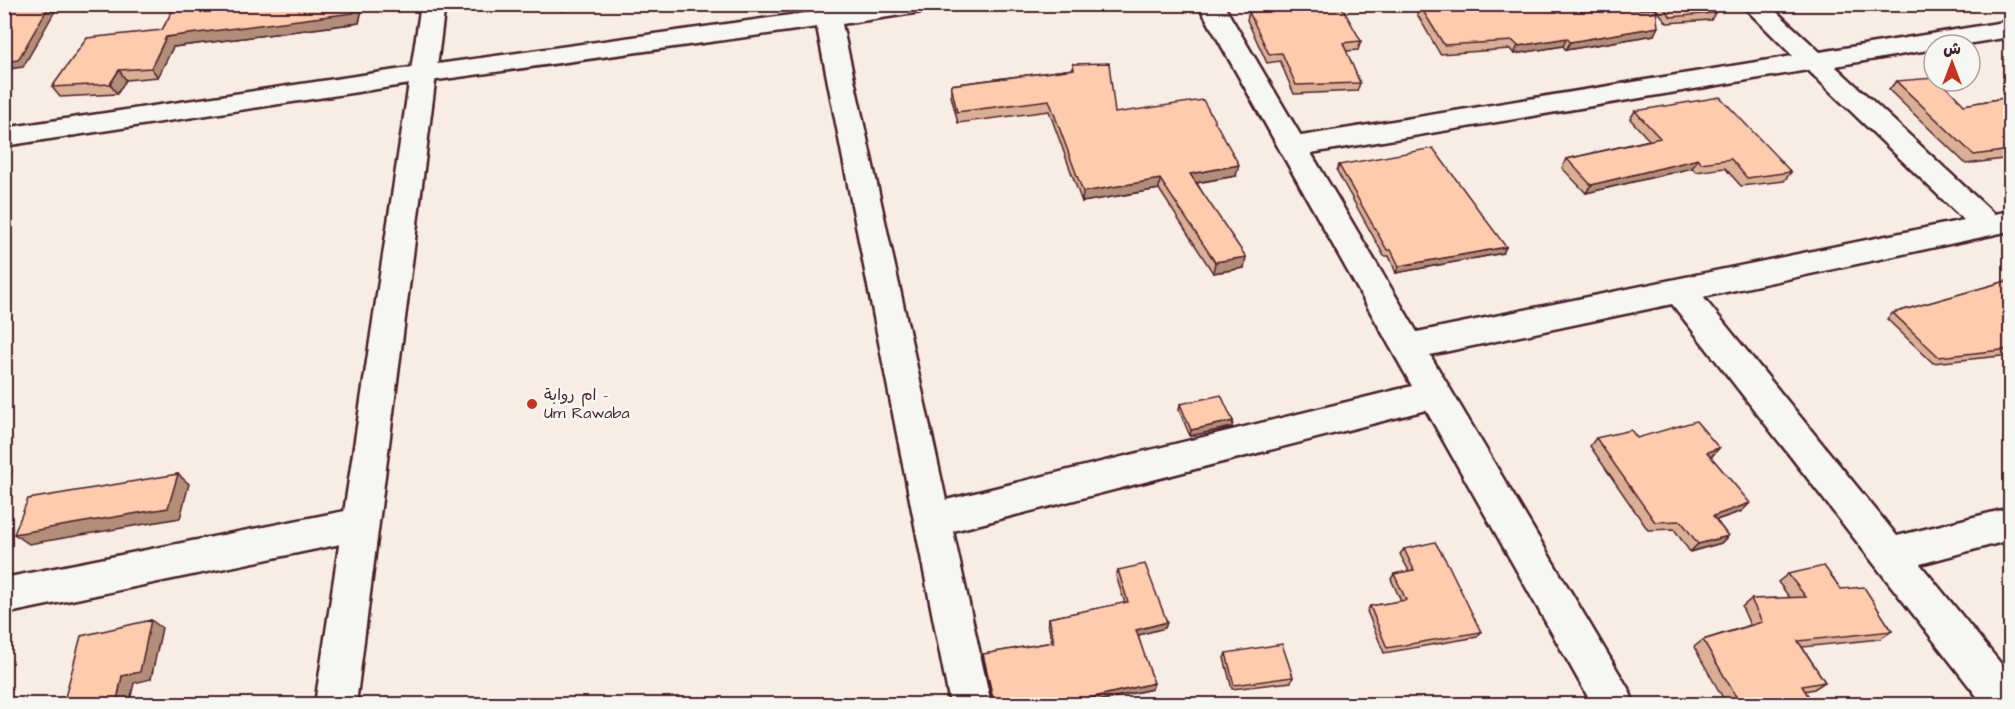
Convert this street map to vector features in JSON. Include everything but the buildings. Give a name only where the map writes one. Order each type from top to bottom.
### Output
[{"type":"street","points":[[335,705],[433,4]]},
{"type":"street","points":[[4,137],[423,74],[828,18],[891,7],[928,4]]},
{"type":"street","points":[[1210,4],[1614,705]]},
{"type":"street","points":[[1753,4],[1813,61],[2000,224]]},
{"type":"street","points":[[828,18],[970,705]]},
{"type":"street","points":[[1292,147],[2010,29]]},
{"type":"street","points":[[1407,347],[2000,224]]},
{"type":"street","points":[[1679,290],[2008,705]]},
{"type":"street","points":[[932,520],[1434,394]]},
{"type":"street","points":[[4,596],[360,524]]},
{"type":"street","points":[[1889,555],[2010,524]]},
{"type":"place","name":"ام روابة - Um Rawaba","points":[[532,404]]}]
